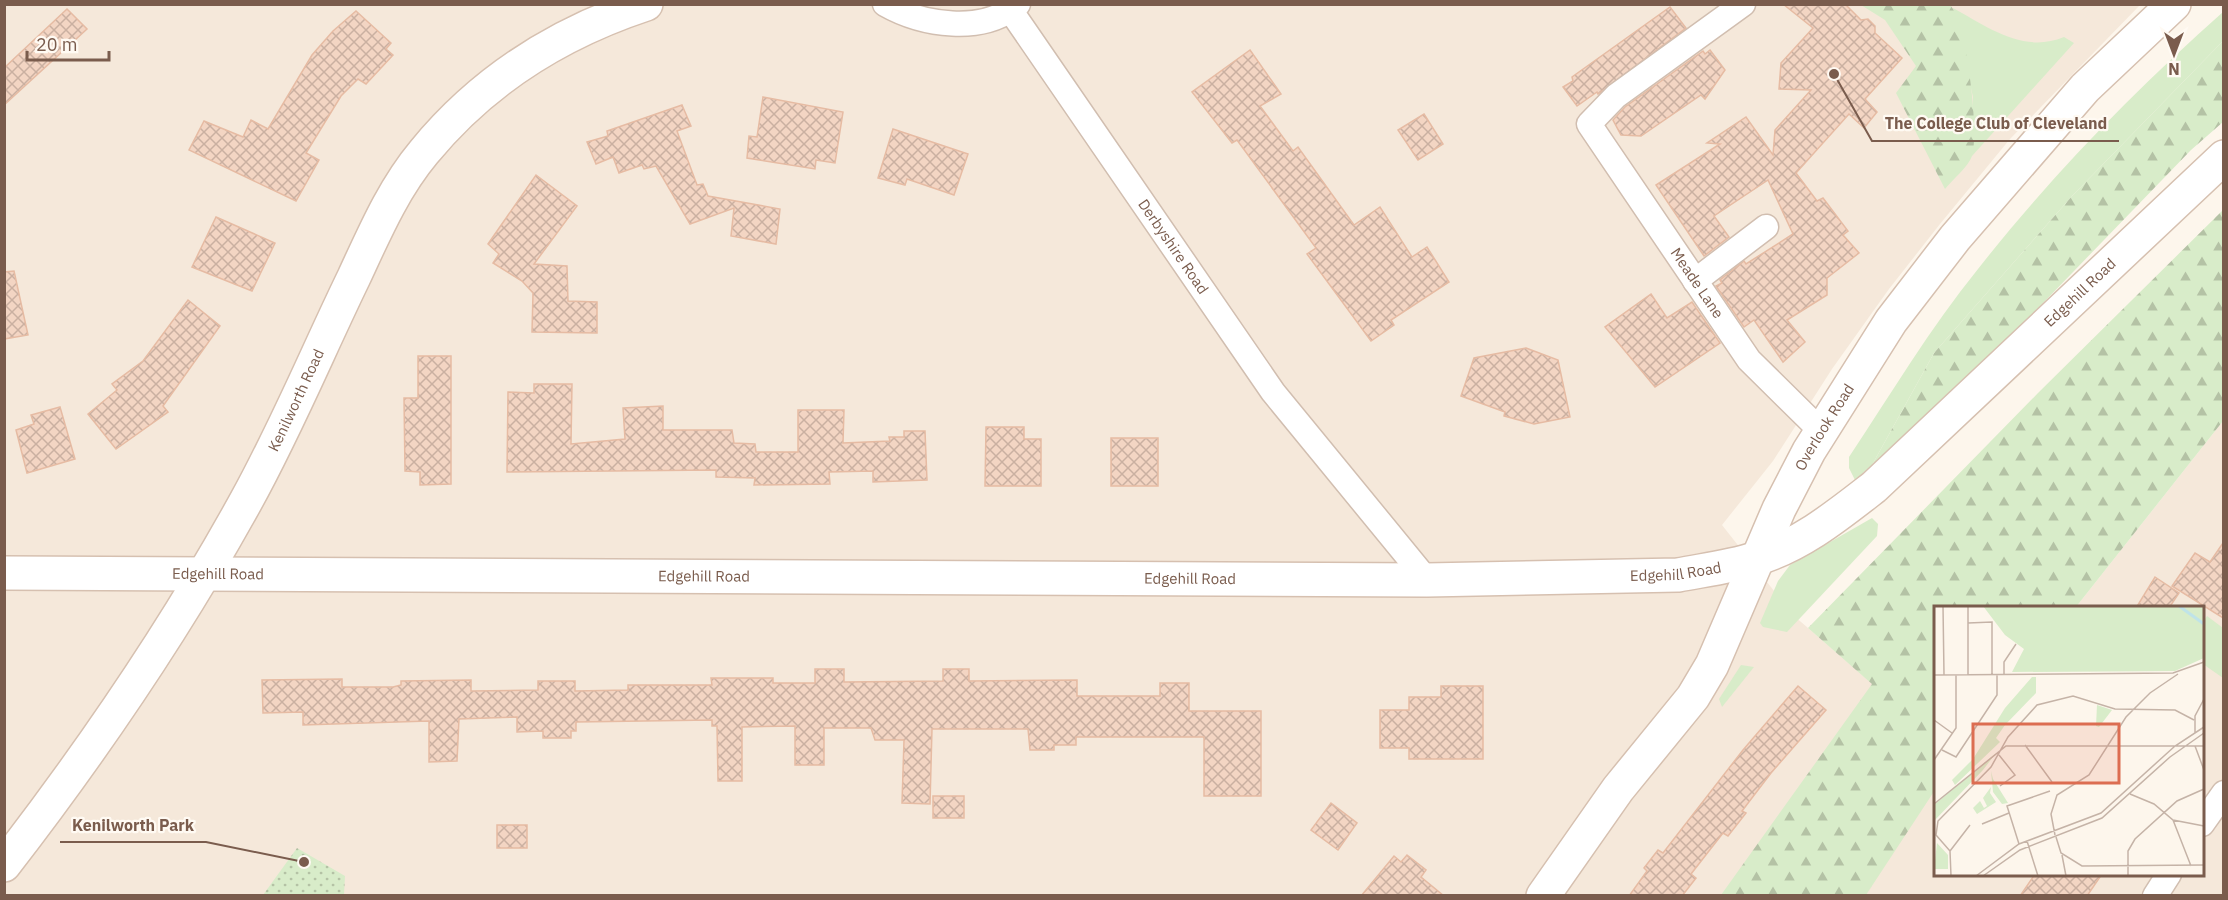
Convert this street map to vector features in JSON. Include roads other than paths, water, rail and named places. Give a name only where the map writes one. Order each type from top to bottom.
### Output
[{"type":"street","name":"Kenilworth Road","points":[[4,865],[97,739],[206,574],[251,491],[382,217],[422,153],[485,88],[527,57],[581,29],[646,4]]},
{"type":"street","name":"Derbyshire Road","points":[[885,4],[902,14],[929,22],[961,24],[1015,8],[1273,392],[1426,580]]},
{"type":"street","name":"Meade Lane","points":[[1743,4],[1616,96],[1589,124],[1749,360],[1820,430]]},
{"type":"street","name":"Overlook Road","points":[[1544,896],[1618,789],[1692,697],[1712,665],[1779,509],[1820,430],[1891,321],[1955,238],[2085,88],[2174,4]]},
{"type":"street","name":"Edgehill Road","points":[[4,573],[1426,580],[1678,574],[1757,559],[1817,530],[1874,487],[2223,158]]},
{"type":"street","points":[[1695,281],[1766,227]]},
{"type":"street","points":[[2204,821],[2223,793]]},
{"type":"street","points":[[2155,896],[2168,876]]},
{"type":"place","name":"The College Club of Cleveland","points":[[1834,74]]},
{"type":"place","name":"Kenilworth Park","points":[[304,862]]}]
